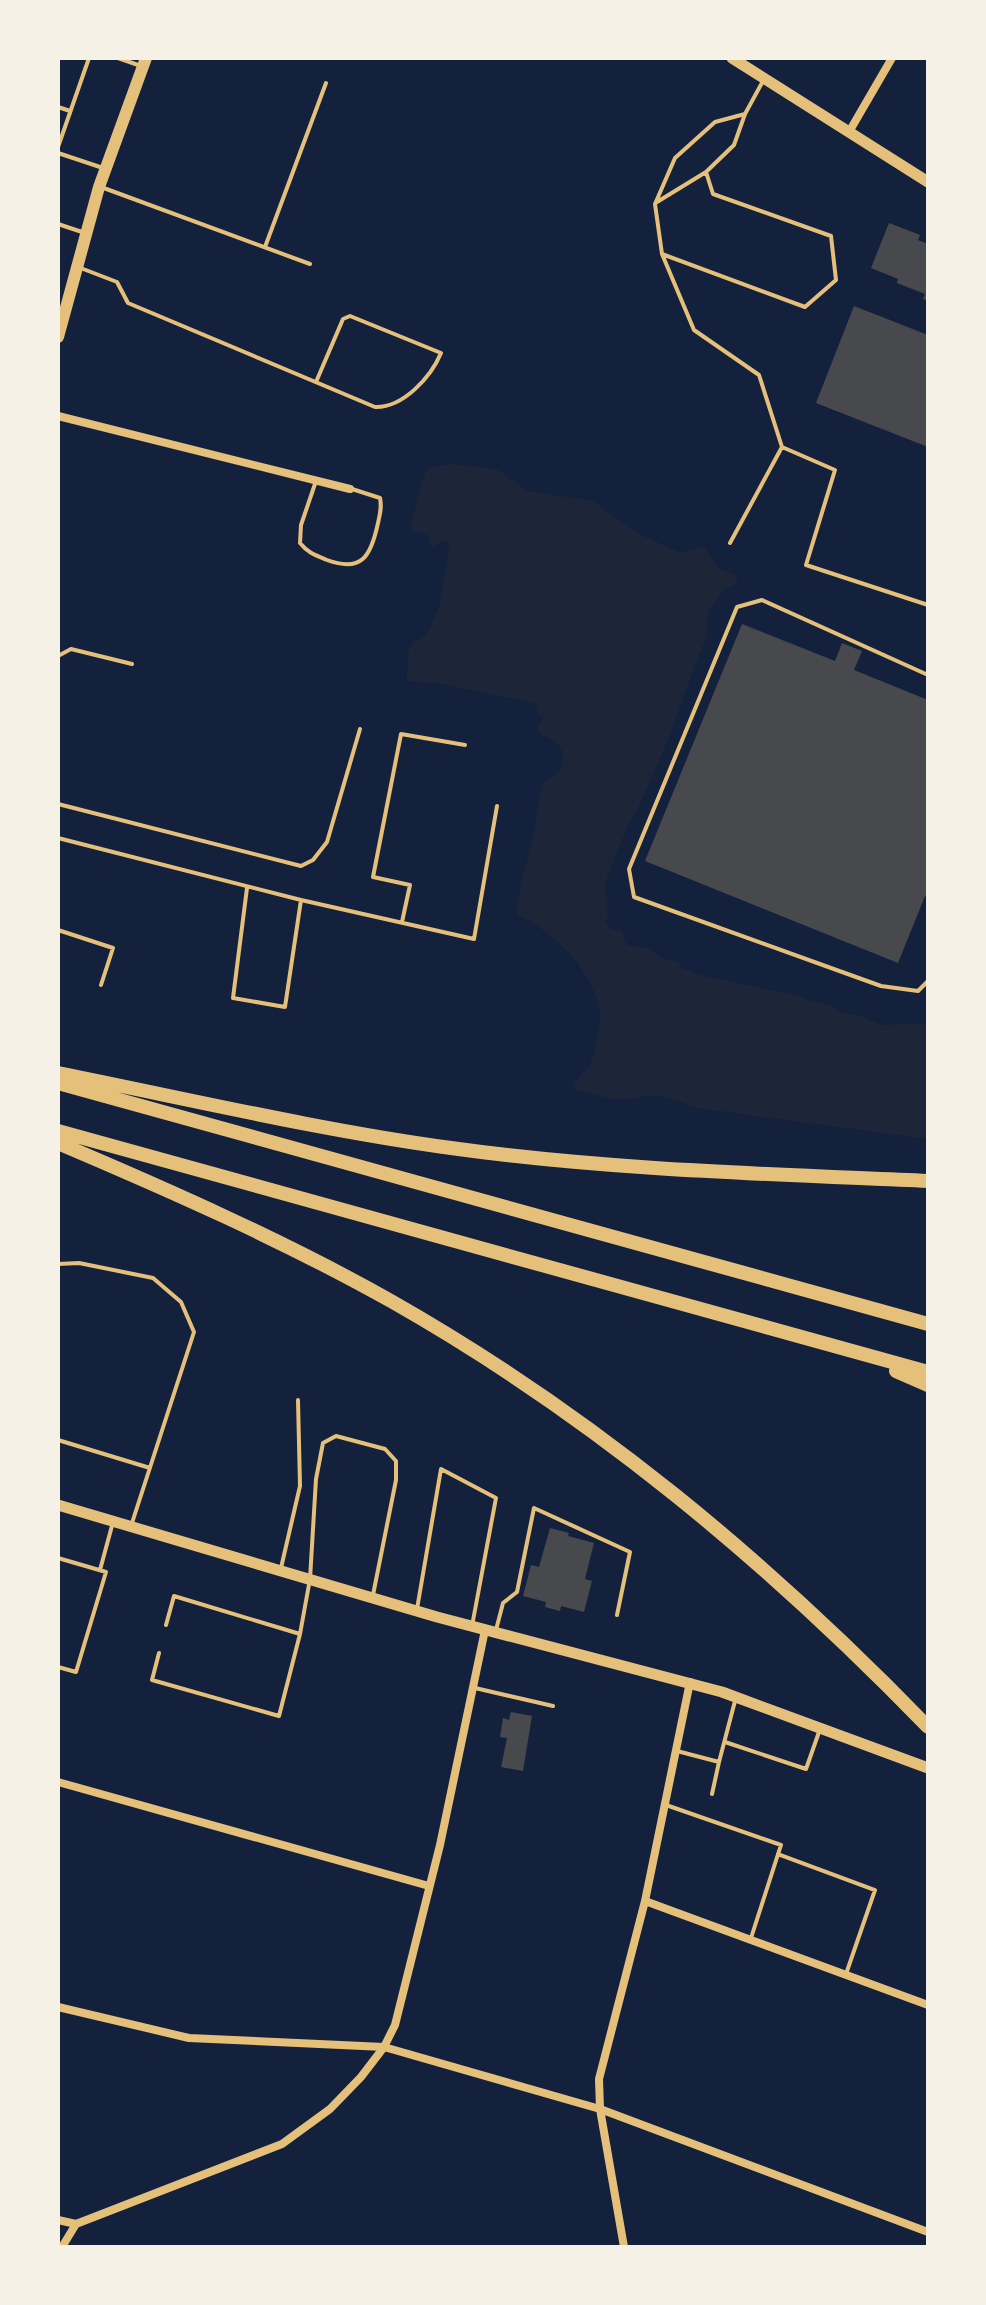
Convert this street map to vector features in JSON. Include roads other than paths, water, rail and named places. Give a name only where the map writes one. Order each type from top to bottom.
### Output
[{"type":"highway","points":[[58,1073],[391,1139],[476,1151],[644,1168],[928,1181]]},
{"type":"highway","points":[[58,1083],[928,1324]]},
{"type":"highway","points":[[58,1131],[928,1372]]},
{"type":"highway","points":[[58,1143],[309,1257],[411,1313],[505,1371],[621,1451],[701,1514],[805,1605],[928,1727]]},
{"type":"highway","points":[[840,1348],[928,1385]]},
{"type":"main road","points":[[732,58],[928,182]]},
{"type":"main road","points":[[58,337],[99,187],[145,62]]},
{"type":"main road","points":[[58,1505],[472,1627],[690,1682],[928,1768]]},
{"type":"street","points":[[849,132],[892,58]]},
{"type":"street","points":[[58,416],[350,489]]},
{"type":"street","points":[[58,2220],[76,2224],[282,2144],[330,2109],[384,2047],[395,2025],[473,1688],[490,1631]]},
{"type":"street","points":[[624,2247],[600,2109],[599,2079],[645,1901],[690,1682]]},
{"type":"street","points":[[58,1782],[429,1886]]},
{"type":"street","points":[[645,1901],[928,2005]]},
{"type":"street","points":[[58,2007],[189,2038],[384,2047],[600,2109],[928,2232]]},
{"type":"street","points":[[62,2247],[76,2224]]},
{"type":"lane","points":[[89,58],[58,150],[105,169]]},
{"type":"lane","points":[[118,58],[145,62]]},
{"type":"lane","points":[[655,204],[706,172],[734,145],[745,114],[764,78]]},
{"type":"lane","points":[[265,247],[326,83]]},
{"type":"lane","points":[[58,107],[70,111]]},
{"type":"lane","points":[[730,543],[782,447],[759,375],[694,330],[662,254],[655,204],[675,158],[715,122],[745,114]]},
{"type":"lane","points":[[662,254],[805,307],[836,280],[831,236],[713,194],[706,172]]},
{"type":"lane","points":[[99,187],[310,264]]},
{"type":"lane","points":[[58,224],[85,233]]},
{"type":"lane","points":[[76,266],[117,282],[128,303],[375,407],[385,407],[402,399],[431,373],[441,353],[350,316],[343,319],[316,382]]},
{"type":"lane","points":[[782,447],[835,470],[806,565],[928,605]]},
{"type":"lane","points":[[316,481],[301,525],[300,543],[307,553],[340,565],[354,565],[367,557],[382,506],[380,498],[371,493],[350,489]]},
{"type":"lane","points":[[928,675],[762,600],[737,607],[629,869],[634,897],[881,986],[918,991],[928,981]]},
{"type":"lane","points":[[58,656],[71,649],[132,664]]},
{"type":"lane","points":[[58,804],[301,866],[313,860],[327,842],[360,729]]},
{"type":"lane","points":[[402,922],[410,885],[373,877],[401,734],[465,745]]},
{"type":"lane","points":[[58,838],[247,888],[474,939],[497,806]]},
{"type":"lane","points":[[247,888],[233,998],[285,1007],[301,900]]},
{"type":"lane","points":[[58,930],[113,948],[101,985]]},
{"type":"lane","points":[[58,1264],[79,1263],[153,1278],[181,1302],[194,1332],[131,1526]]},
{"type":"lane","points":[[280,1570],[300,1486],[298,1400]]},
{"type":"lane","points":[[159,1653],[152,1680],[279,1716],[310,1579],[316,1479],[323,1443],[336,1436],[385,1449],[396,1461],[396,1480],[373,1598]]},
{"type":"lane","points":[[58,1440],[150,1468]]},
{"type":"lane","points":[[416,1611],[441,1469],[496,1498],[472,1627]]},
{"type":"lane","points":[[490,1631],[503,1603],[517,1592],[534,1508],[630,1552],[617,1615]]},
{"type":"lane","points":[[100,1570],[114,1521]]},
{"type":"lane","points":[[58,1558],[106,1572],[76,1672],[58,1667]]},
{"type":"lane","points":[[166,1625],[174,1596],[300,1634]]},
{"type":"lane","points":[[473,1688],[553,1706]]},
{"type":"lane","points":[[712,1794],[737,1697]]},
{"type":"lane","points":[[725,1742],[806,1769],[820,1727]]},
{"type":"lane","points":[[675,1750],[719,1762]]},
{"type":"lane","points":[[664,1804],[781,1845],[750,1940]]},
{"type":"lane","points":[[778,1854],[875,1890],[845,1975]]}]
